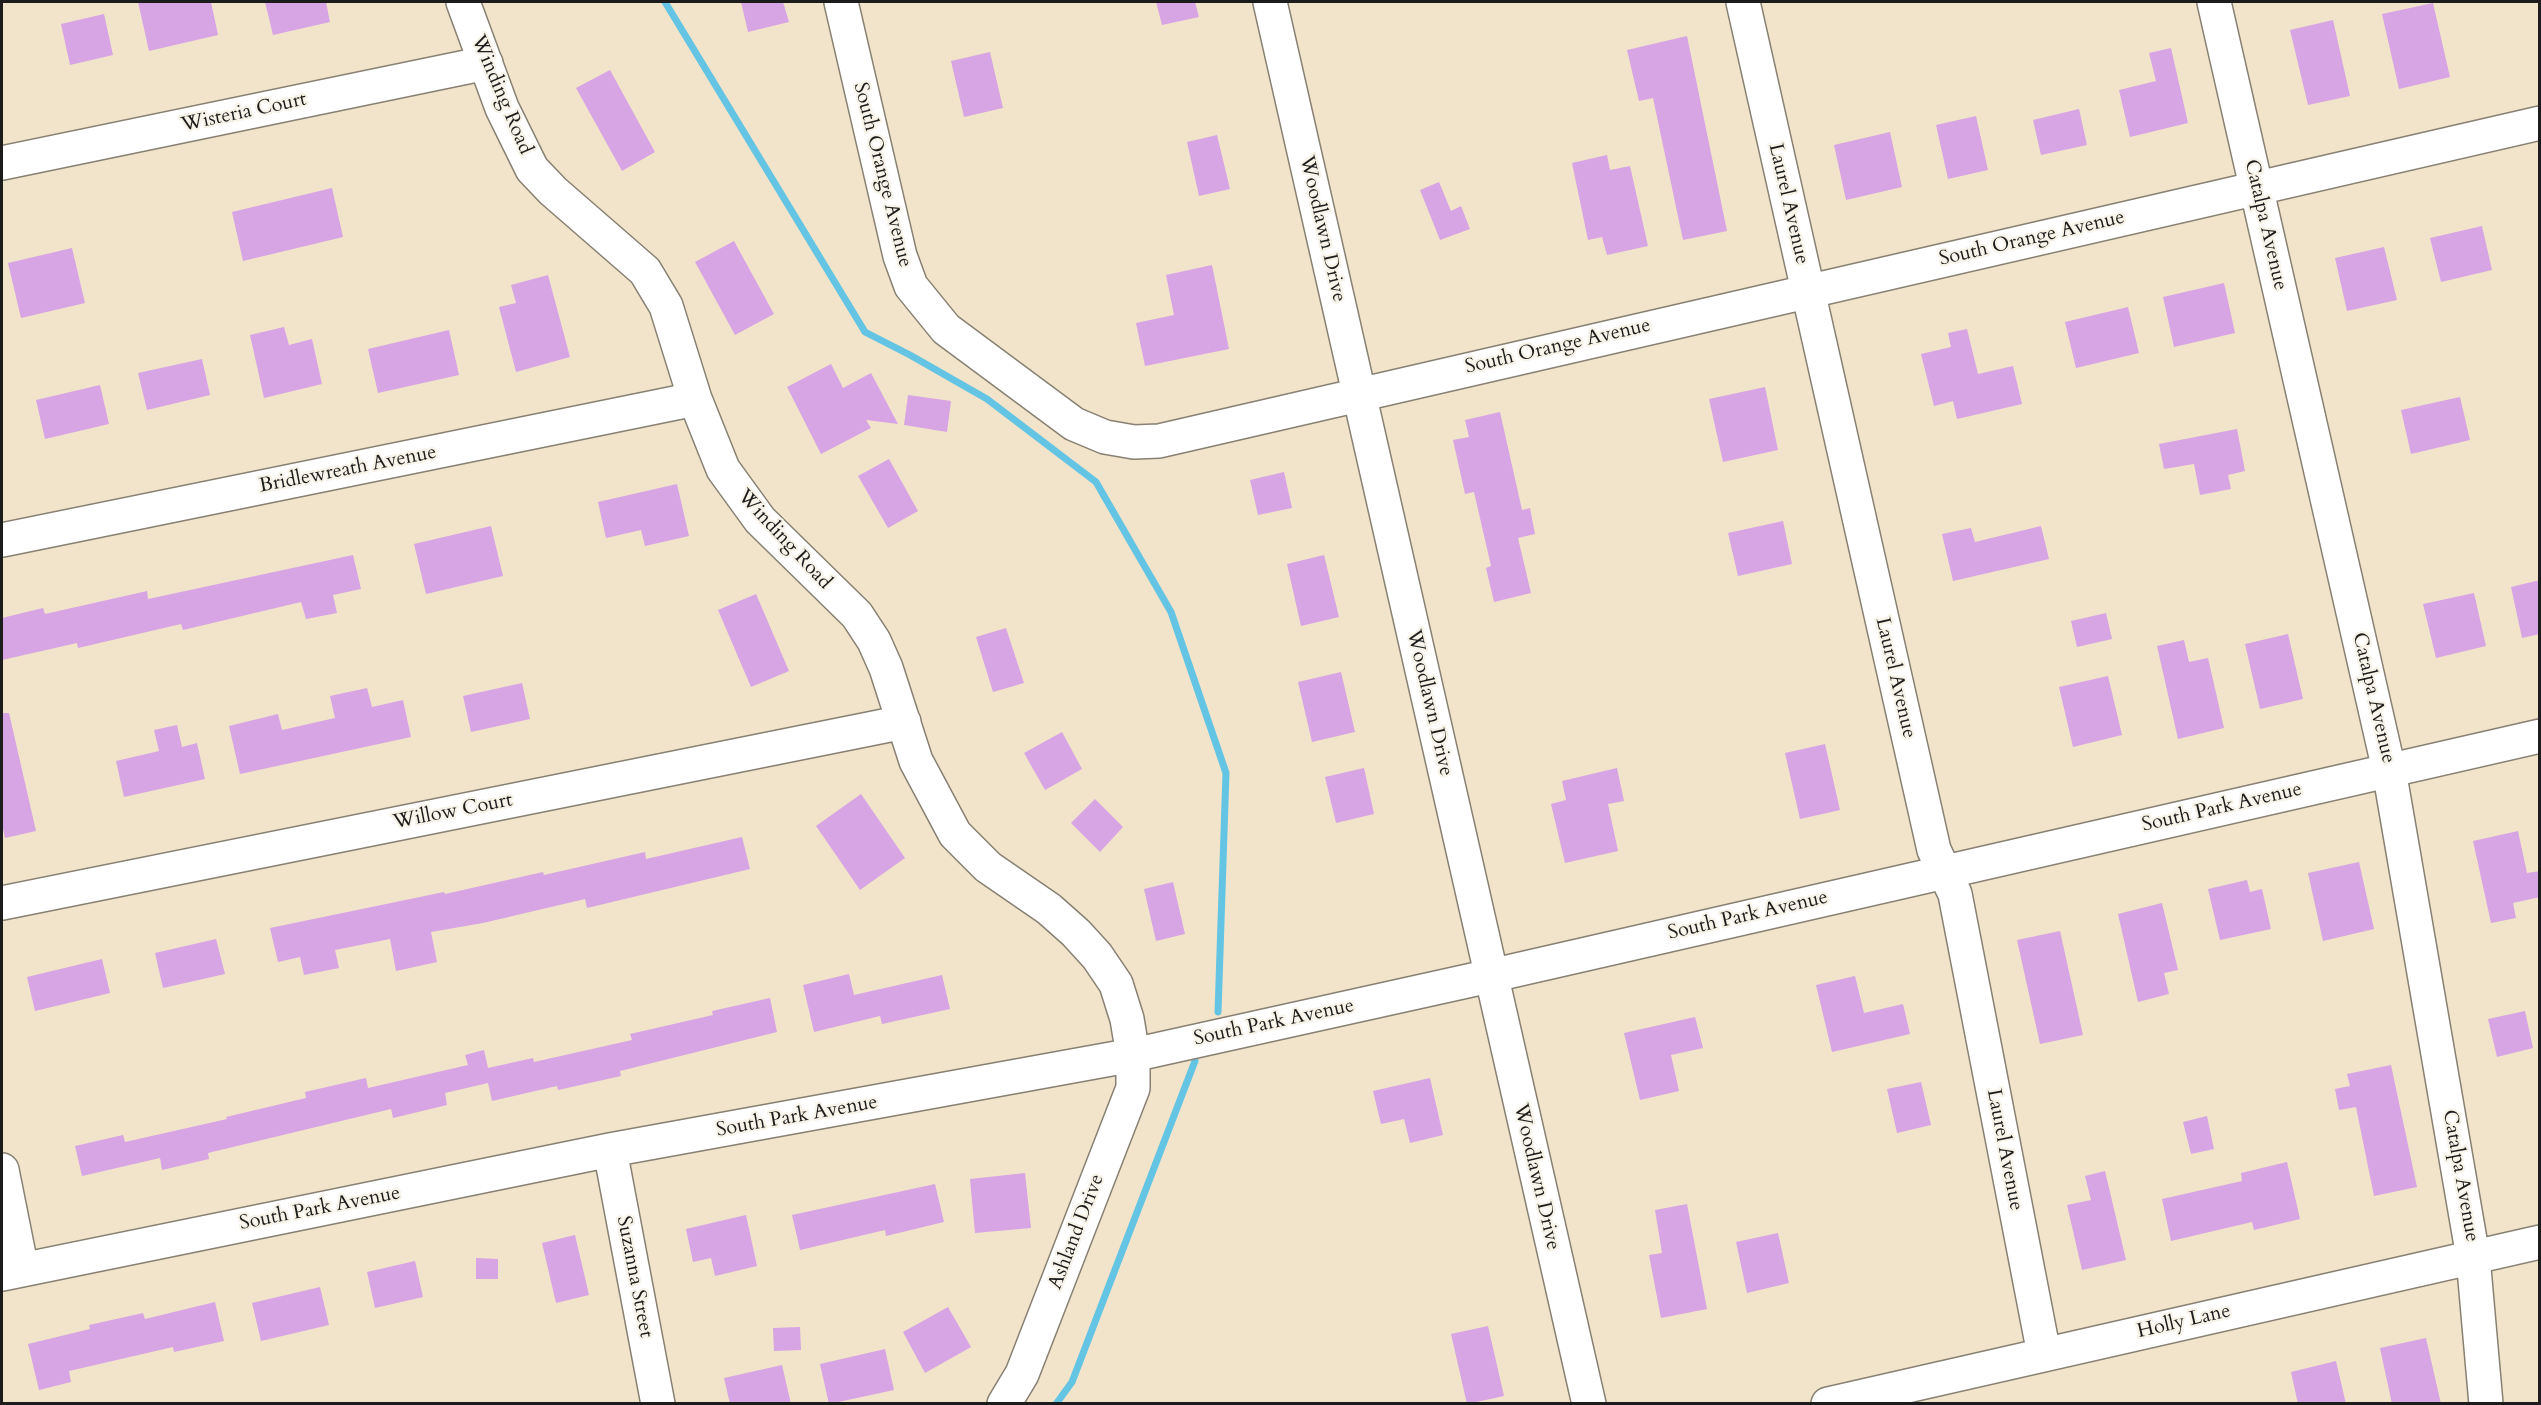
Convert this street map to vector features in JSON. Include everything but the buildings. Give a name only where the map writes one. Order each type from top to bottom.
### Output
[{"type":"street","name":"Winding Road","points":[[464,2],[502,108],[532,169],[645,272],[666,306],[695,399],[723,469],[760,520],[857,615],[874,641],[886,668],[916,761],[955,834],[988,867],[1049,909],[1097,956],[1116,984],[1133,1055]]},
{"type":"street","name":"South Orange Avenue","points":[[841,2],[900,256],[910,286],[946,329],[1074,424],[1105,437],[1134,442],[1159,441],[2540,123]]},
{"type":"street","name":"Woodlawn Drive","points":[[1270,2],[1588,1404]]},
{"type":"street","name":"Laurel Avenue","points":[[1743,2],[1934,849],[1955,894],[2044,1354]]},
{"type":"street","name":"Catalpa Avenue","points":[[2214,2],[2390,770],[2474,1257],[2486,1404]]},
{"type":"street","name":"Wisteria Court","points":[[2,163],[486,63]]},
{"type":"street","name":"Bridlewreath Avenue","points":[[2,540],[695,399]]},
{"type":"street","name":"Willow Court","points":[[2,903],[904,722]]},
{"type":"street","name":"South Park Avenue","points":[[12,1272],[610,1150],[1133,1055],[1490,976],[2540,736]]},
{"type":"street","name":"Ashland Drive","points":[[1004,1404],[1022,1374],[1133,1088],[1133,1055]]},
{"type":"street","name":"Suzanna Street","points":[[610,1150],[658,1404]]},
{"type":"street","points":[[2,1170],[12,1272]]},
{"type":"street","name":"Holly Lane","points":[[1828,1404],[2540,1242]]},
{"type":"waterway","points":[[665,2],[865,332],[987,399],[1096,482],[1171,612],[1226,773],[1218,1012]]},
{"type":"waterway","points":[[1056,1404],[1072,1382],[1195,1061]]}]
